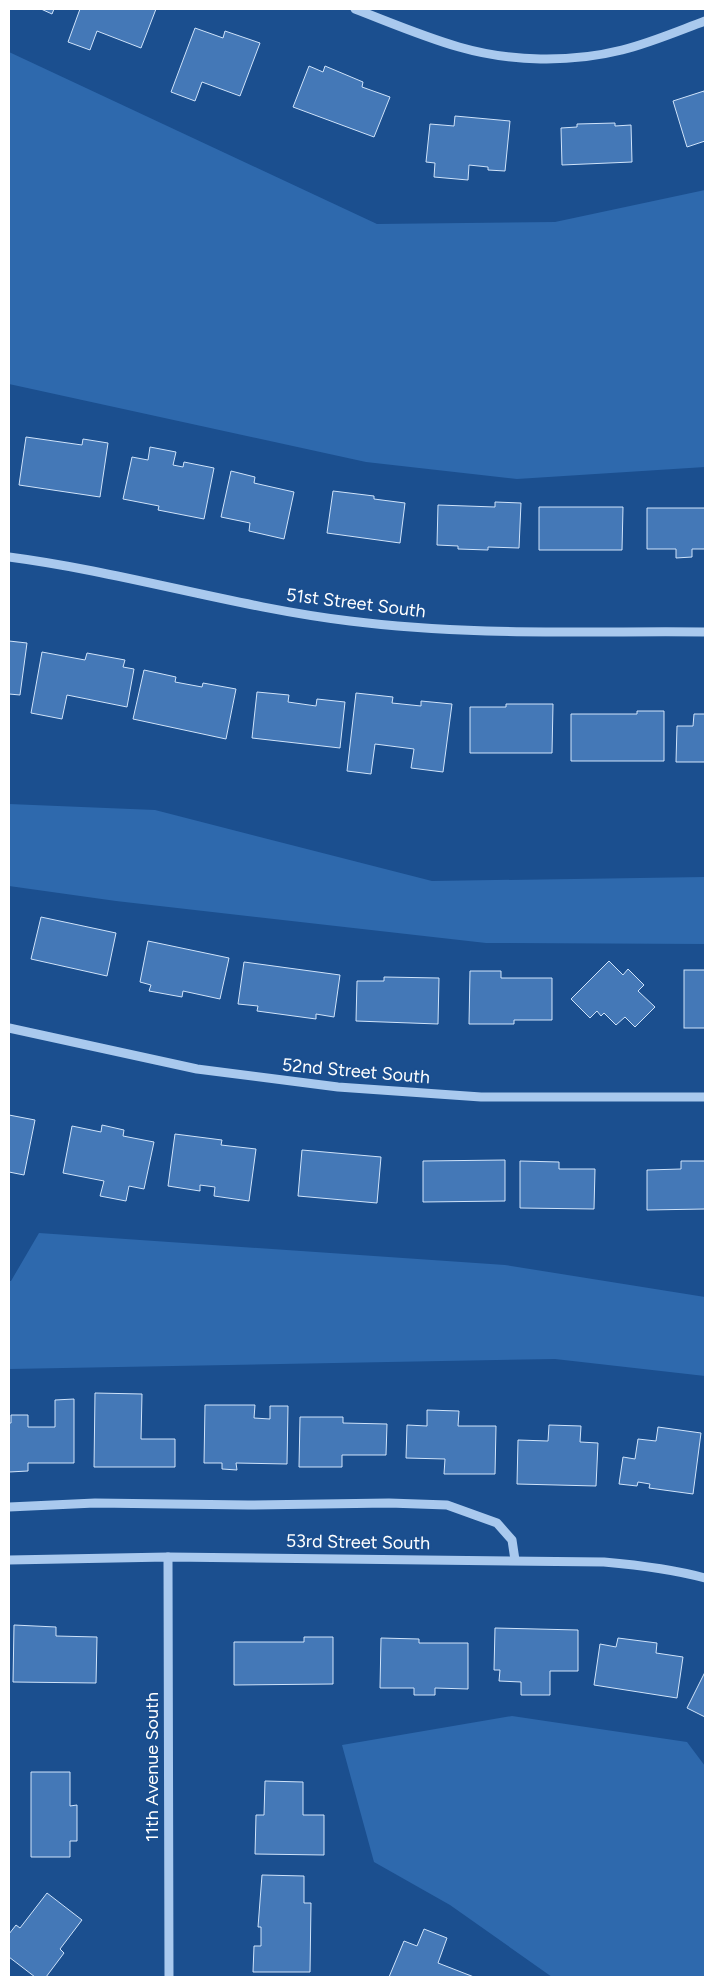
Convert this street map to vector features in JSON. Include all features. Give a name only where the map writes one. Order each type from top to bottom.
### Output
[{"type":"street","points":[[358,9],[429,38],[460,48],[492,55],[525,58],[558,59],[590,56],[621,50],[705,21]]},
{"type":"street","name":"51st Street South","points":[[9,557],[91,571],[253,605],[350,621],[458,631],[705,632]]},
{"type":"street","name":"52nd Street South","points":[[9,1028],[197,1069],[338,1087],[481,1097],[705,1097]]},
{"type":"street","points":[[9,1507],[95,1503],[248,1505],[389,1503],[447,1505],[497,1523],[512,1540],[515,1560]]},
{"type":"street","name":"53rd Street South","points":[[9,1560],[168,1557],[604,1562],[683,1572],[705,1578]]},
{"type":"street","name":"11th Avenue South","points":[[168,1557],[169,1977]]},
{"type":"shaded area","points":[[9,52],[377,224],[555,222],[705,190],[705,467],[517,479],[366,462],[9,384]]},
{"type":"shaded area","points":[[9,804],[155,810],[432,881],[705,877],[705,944],[486,943],[116,901],[9,886]]},
{"type":"shaded area","points":[[39,1233],[505,1265],[705,1297],[705,1376],[555,1359],[9,1369],[9,1281],[11,1281]]},
{"type":"shaded area","points":[[512,1716],[687,1742],[705,1766],[705,1977],[552,1977],[450,1905],[374,1862],[342,1745]]},
{"type":"building","points":[[41,9],[54,9],[52,14]]},
{"type":"building","points":[[80,9],[156,9],[141,48],[97,31],[90,50],[68,42]]},
{"type":"building","points":[[195,28],[223,38],[225,31],[260,43],[240,96],[202,82],[195,101],[171,92]]},
{"type":"building","points":[[309,66],[323,72],[325,66],[363,82],[362,87],[390,97],[374,137],[293,107]]},
{"type":"building","points":[[704,91],[705,141],[687,147],[673,101]]},
{"type":"building","points":[[455,116],[510,121],[505,171],[488,170],[488,167],[469,165],[468,180],[434,177],[435,163],[426,162],[430,124],[454,126]]},
{"type":"building","points":[[615,123],[615,126],[631,125],[632,162],[562,165],[561,128],[577,127],[577,124]]},
{"type":"building","points":[[26,437],[82,445],[83,439],[108,443],[100,497],[19,485]]},
{"type":"building","points":[[150,447],[176,452],[173,465],[183,467],[184,462],[214,468],[204,519],[158,510],[159,506],[123,499],[132,457],[148,460]]},
{"type":"building","points":[[231,471],[255,477],[254,483],[294,492],[284,539],[249,531],[250,523],[221,517]]},
{"type":"building","points":[[333,491],[374,496],[374,499],[405,503],[400,543],[327,533]]},
{"type":"building","points":[[495,502],[521,503],[519,548],[488,547],[488,550],[458,549],[458,546],[437,545],[438,505],[495,507]]},
{"type":"building","points":[[539,507],[623,507],[622,550],[539,550]]},
{"type":"building","points":[[647,508],[705,508],[705,549],[692,549],[692,557],[676,558],[676,549],[647,549]]},
{"type":"building","points":[[9,641],[27,643],[20,695],[9,694]]},
{"type":"building","points":[[42,652],[85,660],[87,653],[125,660],[123,667],[134,669],[127,707],[67,695],[62,719],[31,713]]},
{"type":"building","points":[[144,670],[176,677],[175,682],[202,687],[203,683],[236,689],[226,739],[133,719]]},
{"type":"building","points":[[257,692],[289,695],[288,702],[316,706],[317,699],[345,702],[340,748],[252,738]]},
{"type":"building","points":[[356,693],[393,697],[392,703],[421,706],[421,701],[452,704],[443,772],[411,768],[414,749],[375,744],[371,774],[347,771]]},
{"type":"building","points":[[506,704],[553,704],[552,753],[470,753],[470,707],[506,707]]},
{"type":"building","points":[[637,711],[664,711],[664,761],[571,761],[571,714],[637,714]]},
{"type":"building","points":[[694,714],[705,714],[705,762],[676,762],[677,726],[693,726]]},
{"type":"building","points":[[41,917],[116,933],[107,976],[31,959]]},
{"type":"building","points":[[148,941],[229,958],[220,999],[183,991],[182,997],[149,991],[151,985],[140,982]]},
{"type":"building","points":[[609,961],[623,975],[628,969],[644,985],[638,991],[655,1007],[635,1027],[625,1017],[616,1025],[604,1013],[601,1016],[597,1011],[590,1018],[571,999]]},
{"type":"building","points":[[244,962],[340,975],[334,1017],[316,1014],[316,1019],[257,1011],[258,1006],[238,1004]]},
{"type":"building","points":[[684,970],[705,970],[705,1028],[684,1028]]},
{"type":"building","points":[[470,971],[501,971],[501,978],[552,978],[552,1020],[514,1020],[514,1024],[469,1024]]},
{"type":"building","points":[[384,977],[439,978],[438,1024],[356,1021],[357,981],[384,981]]},
{"type":"building","points":[[9,1115],[35,1120],[24,1175],[9,1172]]},
{"type":"building","points":[[102,1125],[124,1130],[123,1136],[154,1142],[144,1189],[129,1186],[126,1201],[100,1196],[104,1181],[63,1173],[72,1126],[101,1132]]},
{"type":"building","points":[[175,1134],[222,1140],[221,1145],[256,1149],[249,1201],[214,1196],[215,1187],[200,1185],[200,1191],[168,1186]]},
{"type":"building","points":[[302,1150],[381,1157],[377,1203],[298,1196]]},
{"type":"building","points":[[505,1160],[505,1201],[423,1202],[423,1161]]},
{"type":"building","points":[[520,1161],[559,1162],[559,1169],[595,1169],[594,1209],[520,1208]]},
{"type":"building","points":[[681,1161],[705,1161],[705,1209],[647,1210],[647,1170],[681,1169]]},
{"type":"building","points":[[95,1393],[142,1394],[141,1439],[175,1439],[175,1467],[94,1467]]},
{"type":"building","points":[[74,1399],[74,1463],[28,1463],[28,1471],[9,1472],[9,1423],[11,1423],[11,1415],[28,1415],[28,1427],[55,1427],[55,1400]]},
{"type":"building","points":[[205,1405],[255,1405],[254,1418],[270,1419],[270,1406],[288,1406],[287,1464],[236,1463],[237,1470],[222,1469],[222,1463],[204,1463]]},
{"type":"building","points":[[427,1410],[459,1411],[458,1426],[496,1426],[495,1474],[444,1474],[445,1459],[406,1458],[407,1425],[427,1426]]},
{"type":"building","points":[[300,1417],[343,1417],[343,1423],[387,1424],[386,1455],[342,1455],[342,1467],[299,1467]]},
{"type":"building","points":[[549,1425],[581,1426],[580,1442],[598,1443],[596,1486],[517,1484],[518,1440],[548,1441]]},
{"type":"building","points":[[658,1427],[701,1433],[693,1494],[649,1488],[650,1484],[638,1482],[637,1486],[619,1484],[623,1457],[635,1459],[638,1439],[656,1441]]},
{"type":"building","points":[[14,1625],[56,1627],[56,1636],[97,1637],[96,1683],[13,1682]]},
{"type":"building","points":[[495,1628],[578,1630],[578,1671],[550,1671],[550,1695],[521,1695],[521,1682],[499,1681],[500,1670],[494,1670]]},
{"type":"building","points":[[304,1637],[333,1637],[333,1684],[234,1685],[234,1642],[304,1642]]},
{"type":"building","points":[[381,1638],[419,1639],[419,1643],[468,1643],[468,1689],[435,1688],[435,1695],[414,1695],[414,1688],[380,1688]]},
{"type":"building","points":[[618,1638],[657,1643],[656,1653],[683,1657],[677,1698],[594,1685],[600,1644],[616,1647]]},
{"type":"building","points":[[705,1672],[705,1717],[687,1708]]},
{"type":"building","points":[[31,1772],[70,1772],[70,1806],[77,1805],[77,1841],[70,1841],[70,1857],[31,1857]]},
{"type":"building","points":[[265,1781],[303,1782],[303,1815],[324,1815],[324,1855],[255,1854],[256,1815],[264,1815]]},
{"type":"building","points":[[262,1875],[304,1876],[304,1903],[311,1903],[310,1972],[253,1972],[254,1946],[261,1946],[261,1927],[258,1927]]},
{"type":"building","points":[[47,1893],[82,1920],[60,1949],[64,1953],[46,1977],[35,1977],[9,1957],[9,1934],[16,1925],[20,1928]]},
{"type":"building","points":[[424,1929],[447,1938],[438,1963],[474,1977],[389,1977],[404,1941],[417,1946]]}]
